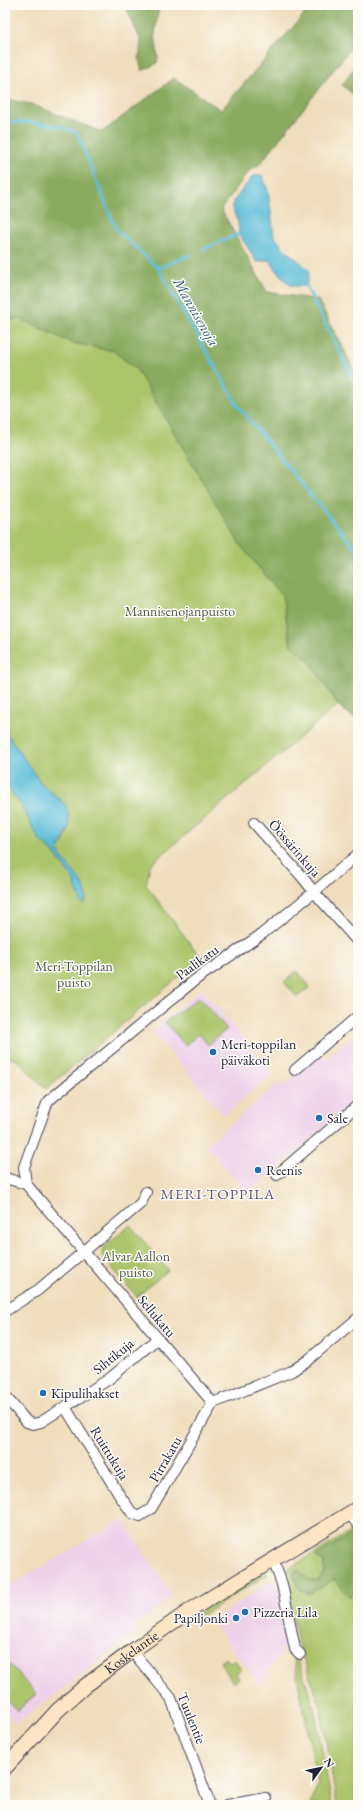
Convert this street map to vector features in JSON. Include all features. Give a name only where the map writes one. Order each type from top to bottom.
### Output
[{"type":"main road","name":"Koskelantie","points":[[5,1768],[58,1710],[86,1686],[132,1651],[189,1611],[273,1560],[355,1515]]},
{"type":"street","name":"Öössärinkuja","points":[[254,823],[314,892]]},
{"type":"street","name":"Paalikatu","points":[[26,1184],[24,1168],[48,1101],[195,980],[262,934],[358,854]]},
{"type":"street","points":[[314,892],[358,942]]},
{"type":"street","points":[[295,1070],[358,1016]]},
{"type":"street","points":[[277,1175],[358,1105]]},
{"type":"street","points":[[5,1178],[26,1184]]},
{"type":"street","name":"Sellukatu","points":[[26,1184],[213,1403]]},
{"type":"street","points":[[5,1310],[38,1290],[140,1203],[146,1192]]},
{"type":"street","points":[[213,1403],[292,1371],[308,1360],[358,1318]]},
{"type":"street","name":"Sihtikuja","points":[[5,1396],[27,1422],[33,1424],[41,1422],[109,1379],[158,1338]]},
{"type":"street","name":"Pirrakatu","points":[[132,1513],[140,1516],[151,1510],[213,1403]]},
{"type":"street","name":"Ruittukuja","points":[[66,1407],[132,1513]]},
{"type":"street","points":[[273,1560],[280,1576],[295,1649],[300,1654]]},
{"type":"street","name":"Tuulentie","points":[[132,1651],[171,1698],[210,1805]]},
{"type":"street","points":[[227,1805],[266,1798]]},
{"type":"shaded area","name":"Meri-toppilan päiväkoti","points":[[202,989],[273,1073],[224,1115],[152,1031]]},
{"type":"shaded area","points":[[358,1031],[358,1099],[247,1194],[206,1145],[279,1083],[282,1087],[321,1054],[326,1059]]},
{"type":"shaded area","points":[[123,1519],[172,1596],[134,1627],[136,1631],[125,1641],[16,1724],[5,1710],[5,1589]]},
{"type":"shaded area","points":[[270,1581],[279,1582],[289,1644],[283,1649],[260,1685],[212,1622]]},
{"type":"green space","points":[[125,5],[159,5],[155,34],[158,57],[157,63],[142,71],[139,60],[141,41]]},
{"type":"green space","points":[[312,5],[358,5],[358,39],[260,164],[249,171],[221,209],[267,292],[318,300],[358,377],[358,721],[338,705],[309,660],[291,646],[282,595],[241,546],[137,370],[114,351],[72,343],[20,319],[5,319],[5,99],[31,104],[102,132],[174,78],[221,110]]},
{"type":"green space","points":[[358,63],[358,98],[342,85]]},
{"type":"green space","name":"Mannisenojanpuisto","points":[[5,123],[358,552],[358,721],[338,705],[150,865],[146,885],[201,958],[46,1089],[17,1060],[5,1056],[5,784],[21,805],[27,817],[73,879],[78,890],[81,882],[64,862],[58,851],[68,833],[66,805],[41,783],[5,731]]},
{"type":"green space","points":[[297,971],[310,987],[297,997],[284,982]]},
{"type":"green space","points":[[199,997],[227,1029],[208,1045],[199,1034],[185,1045],[165,1022]]},
{"type":"green space","name":"Alvar Aallon puisto","points":[[130,1225],[168,1270],[137,1297],[102,1256],[103,1248]]},
{"type":"green space","points":[[353,1530],[357,1532],[358,1540],[358,1805],[337,1805],[320,1706],[297,1640],[285,1576],[288,1569]]},
{"type":"green space","points":[[350,1535],[355,1551],[358,1583],[350,1597],[334,1579],[308,1594],[299,1588],[293,1575],[295,1570],[300,1571],[309,1580],[318,1580],[324,1572],[324,1563],[315,1556]]},
{"type":"green space","points":[[266,1571],[267,1575],[202,1615],[198,1613]]},
{"type":"green space","points":[[293,1655],[296,1655],[314,1706],[332,1805],[310,1805],[318,1784]]},
{"type":"green space","points":[[226,1658],[230,1663],[235,1660],[241,1669],[236,1674],[239,1678],[233,1682],[220,1662]]},
{"type":"green space","points":[[6,1660],[36,1694],[17,1711],[5,1697]]},
{"type":"water","points":[[262,175],[268,191],[274,236],[283,248],[308,269],[309,273],[306,286],[290,285],[269,260],[257,262],[239,234],[238,222],[232,208],[235,199],[253,176]]},
{"type":"water","points":[[5,731],[41,783],[66,805],[69,818],[69,827],[58,851],[82,884],[86,898],[84,904],[81,902],[73,879],[54,853],[40,841],[21,805],[5,784]]},
{"type":"waterway","name":"Mannisenoja","points":[[5,123],[23,122],[51,125],[77,133],[116,229],[158,268],[238,406],[358,552]]},
{"type":"waterway","points":[[204,249],[239,234]]},
{"type":"waterway","points":[[158,268],[190,255]]},
{"type":"waterway","points":[[306,286],[358,388]]},
{"type":"place","name":"Meri-toppilan päiväkoti","points":[[213,1052]]},
{"type":"place","name":"Sale","points":[[319,1118]]},
{"type":"place","name":"Reenis","points":[[258,1170]]},
{"type":"place","name":"Kipulihakset","points":[[43,1393]]},
{"type":"place","name":"Pizzeria Lila","points":[[245,1612]]},
{"type":"place","name":"Papiljonki","points":[[236,1618]]},
{"type":"district","name":"MERI-TOPPILA","points":[[218,1194]]},
{"type":"park label","name":"Meri-Toppilan puisto","points":[[74,974]]}]
